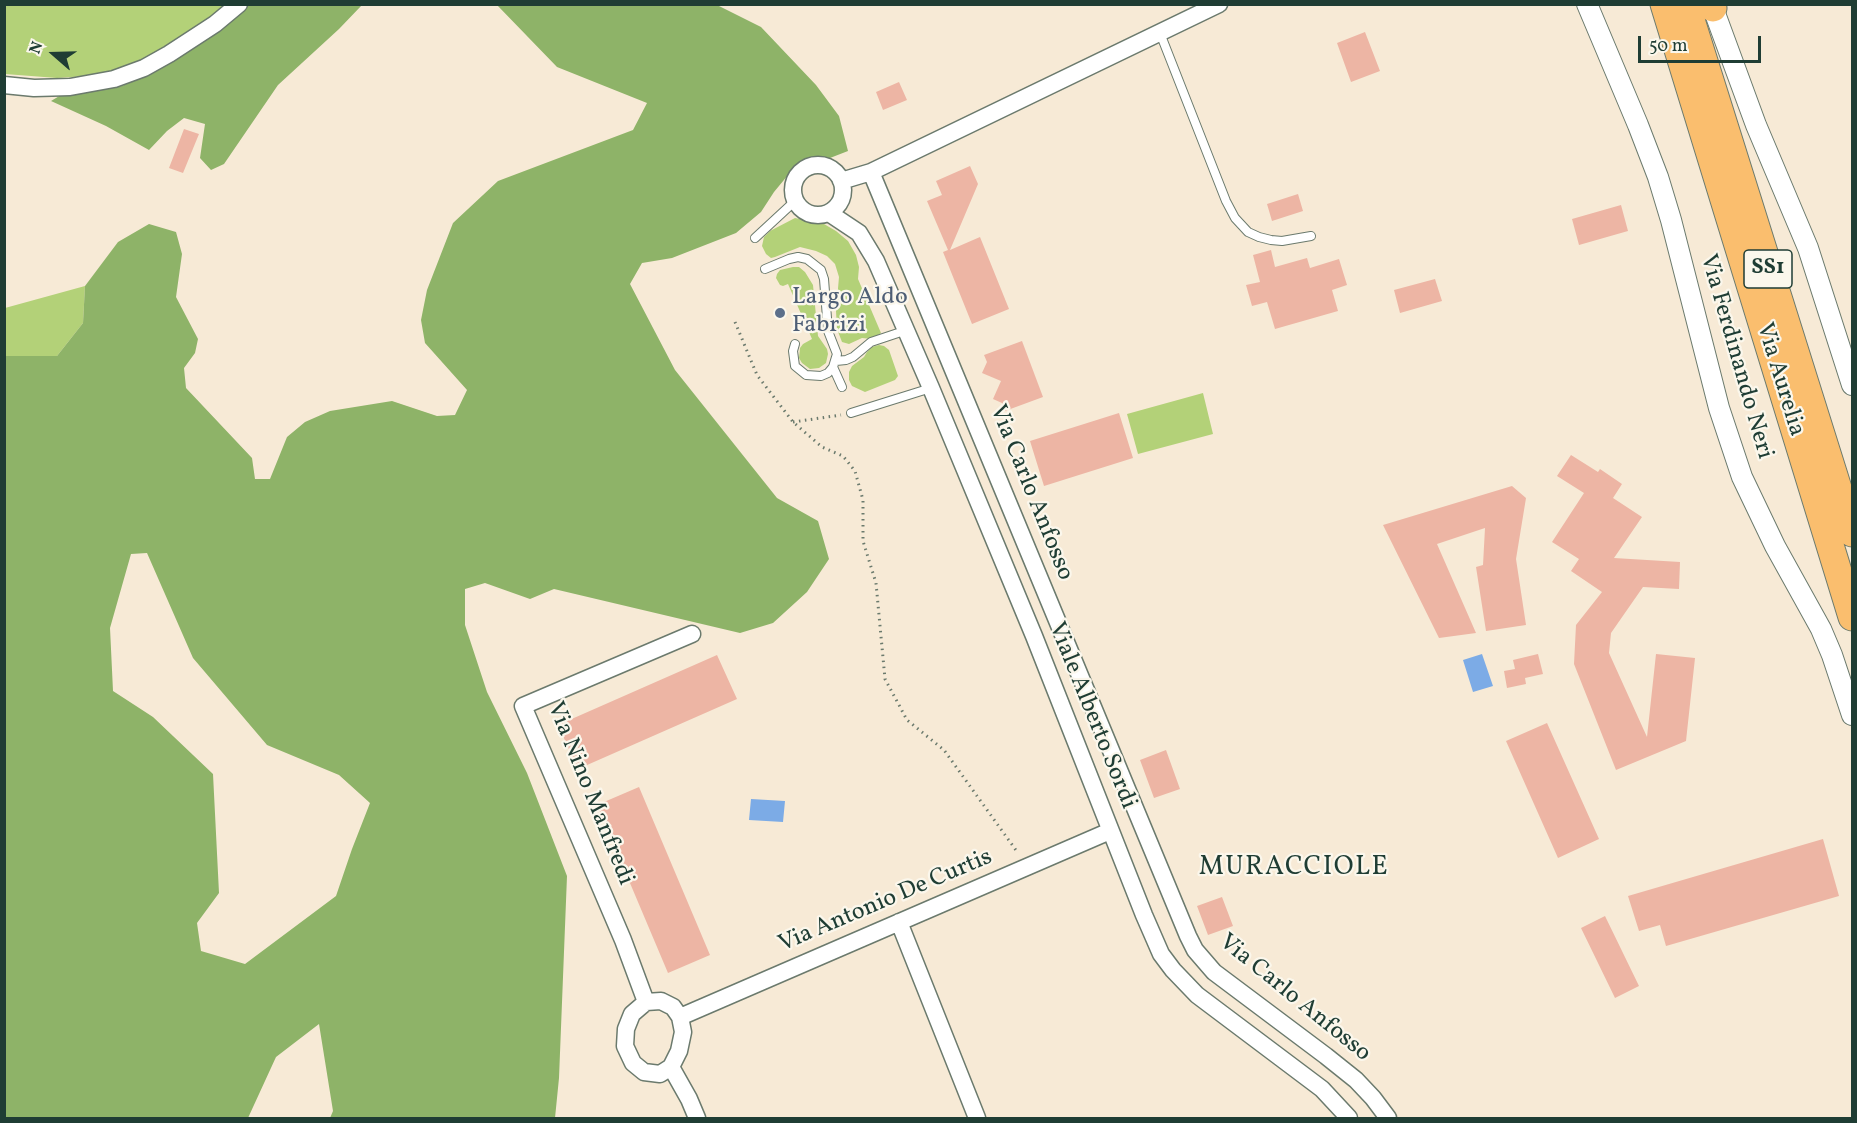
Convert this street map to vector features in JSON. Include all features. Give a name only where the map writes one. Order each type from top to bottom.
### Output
[{"type":"highway","points":[[1649,4],[1688,130],[1732,227]]},
{"type":"highway","name":"Via Aurelia","points":[[1664,4],[1852,617]]},
{"type":"highway","name":"Via Aurelia","points":[[1686,4],[1852,533]]},
{"type":"street","points":[[4,85],[70,87],[114,79],[144,68],[169,54],[209,29],[239,4]]},
{"type":"street","points":[[841,181],[871,172],[1219,4]]},
{"type":"street","name":"Via Ferdinando Neri","points":[[1587,4],[1658,177],[1719,408],[1742,477],[1775,546],[1821,629],[1852,715]]},
{"type":"street","points":[[1712,6],[1756,125],[1808,248],[1852,385]]},
{"type":"street","points":[[816,165],[825,166],[833,170],[841,181],[842,198],[836,208],[829,213],[819,216],[811,214],[800,208],[795,201],[793,187],[795,179],[805,169],[816,165]]},
{"type":"street","name":"Via Carlo Anfosso","points":[[871,172],[1183,926],[1195,950],[1214,972],[1356,1080],[1388,1119]]},
{"type":"street","name":"Viale Alberto Sordi","points":[[829,213],[859,233],[876,261],[907,330],[1034,636],[1161,954],[1197,995],[1322,1089],[1349,1119]]},
{"type":"street","points":[[1034,636],[1058,624]]},
{"type":"street","name":"Via Nino Manfredi","points":[[646,1002],[623,940],[523,706],[692,634]]},
{"type":"street","name":"Via Antonio De Curtis","points":[[680,1017],[1110,831]]},
{"type":"street","points":[[899,922],[977,1119]]},
{"type":"street","points":[[662,1001],[673,1007],[680,1017],[683,1032],[679,1052],[671,1067],[660,1074],[644,1072],[633,1063],[625,1046],[626,1029],[632,1014],[646,1002],[662,1001]]},
{"type":"street","points":[[671,1067],[697,1119]]},
{"type":"lane","points":[[1160,33],[1226,201],[1235,218],[1248,232],[1271,240],[1282,241],[1311,236]]},
{"type":"lane","points":[[754,238],[795,201]]},
{"type":"lane","points":[[765,269],[789,259],[798,258],[807,259],[821,270],[824,279],[828,331],[837,354],[834,364],[842,387]]},
{"type":"lane","points":[[795,344],[793,351],[795,366],[806,375],[821,376],[834,364],[853,357],[871,342],[907,330]]},
{"type":"lane","points":[[850,413],[931,388]]},
{"type":"path","points":[[735,322],[757,375],[793,422],[822,447],[843,456],[855,471],[863,500],[863,541],[876,583],[885,679],[907,720],[944,750],[1028,866]]},
{"type":"path","points":[[793,422],[850,413]]},
{"type":"green space","points":[[4,5],[228,5],[200,28],[145,58],[103,75],[57,78],[5,74]]},
{"type":"green space","points":[[247,5],[362,5],[278,85],[224,164],[211,170],[200,158],[205,124],[184,118],[167,131],[149,150],[106,126],[51,101],[61,95],[122,86],[162,68],[216,33]]},
{"type":"green space","points":[[497,5],[717,5],[761,27],[816,85],[839,116],[848,151],[830,158],[798,163],[761,212],[736,233],[672,258],[642,263],[630,284],[675,370],[777,498],[818,521],[829,559],[807,592],[773,623],[740,633],[554,589],[530,599],[485,583],[465,589],[465,625],[487,692],[527,773],[567,876],[559,1078],[555,1118],[330,1118],[333,1111],[319,1024],[276,1057],[248,1118],[5,1118],[5,356],[57,356],[83,323],[85,286],[118,242],[149,224],[176,232],[182,254],[176,297],[198,339],[195,353],[184,368],[186,388],[252,458],[255,479],[270,479],[287,437],[305,422],[330,411],[392,401],[437,416],[455,415],[467,390],[425,343],[421,320],[427,290],[453,223],[498,181],[633,130],[647,103],[557,67]],"holes":[[[147,553],[193,658],[267,745],[339,775],[370,803],[336,896],[245,964],[201,951],[197,923],[219,893],[213,774],[153,717],[113,691],[110,628],[131,554]]]},
{"type":"green space","name":"Largo Aldo Fabrizi","points":[[795,218],[824,224],[848,241],[856,255],[859,267],[858,279],[881,333],[872,339],[862,338],[849,344],[842,342],[837,329],[836,311],[839,277],[835,264],[827,256],[800,247],[771,258],[766,254],[762,246],[764,237],[770,231]]},
{"type":"green space","name":"Largo Aldo Fabrizi","points":[[799,267],[805,272],[813,285],[818,336],[828,354],[826,363],[819,368],[810,369],[799,358],[800,348],[812,339],[788,284],[780,285],[776,278],[780,270]]},
{"type":"green space","points":[[85,286],[83,323],[57,356],[5,356],[5,308]]},
{"type":"green space","name":"Largo Aldo Fabrizi","points":[[879,345],[889,350],[898,376],[895,380],[865,392],[852,386],[849,372],[852,366],[872,347]]},
{"type":"green space","points":[[1203,393],[1213,434],[1138,454],[1127,414]]},
{"type":"water","points":[[1482,654],[1493,686],[1473,692],[1463,660]]},
{"type":"water","points":[[751,799],[785,801],[783,822],[749,820]]},
{"type":"building","points":[[1365,32],[1380,71],[1351,82],[1337,43]]},
{"type":"building","points":[[899,82],[907,100],[883,110],[876,92]]},
{"type":"building","points":[[184,129],[199,134],[183,173],[169,168]]},
{"type":"building","points":[[970,166],[978,184],[950,250],[980,237],[1009,309],[972,324],[943,252],[948,250],[927,201],[942,195],[936,181]]},
{"type":"building","points":[[1298,194],[1303,211],[1272,221],[1267,204]]},
{"type":"building","points":[[1621,205],[1628,231],[1579,245],[1572,219]]},
{"type":"building","points":[[1271,250],[1275,267],[1307,258],[1310,268],[1339,259],[1347,285],[1332,290],[1338,311],[1275,329],[1267,302],[1252,306],[1246,285],[1260,282],[1253,255]]},
{"type":"building","points":[[1435,279],[1442,301],[1400,313],[1394,290]]},
{"type":"building","points":[[1022,341],[1043,397],[1005,411],[1002,403],[993,399],[1001,381],[982,373],[987,362],[984,355]]},
{"type":"building","points":[[1119,413],[1133,458],[1044,486],[1030,441]]},
{"type":"building","points":[[1571,455],[1598,472],[1600,469],[1622,484],[1613,498],[1642,517],[1614,558],[1680,562],[1679,589],[1643,587],[1611,633],[1609,653],[1647,737],[1656,654],[1695,658],[1686,741],[1616,770],[1574,664],[1576,625],[1602,592],[1571,571],[1579,559],[1552,542],[1584,493],[1557,476]]},
{"type":"building","points":[[1512,486],[1526,498],[1516,559],[1526,625],[1486,631],[1476,567],[1483,565],[1485,528],[1437,544],[1476,633],[1439,638],[1383,525]]},
{"type":"building","points":[[1538,654],[1543,674],[1525,678],[1526,684],[1507,688],[1504,671],[1515,669],[1513,660]]},
{"type":"building","points":[[717,655],[737,699],[578,769],[558,725]]},
{"type":"building","points":[[1547,723],[1599,839],[1558,858],[1506,741]]},
{"type":"building","points":[[1166,750],[1180,789],[1154,798],[1140,760]]},
{"type":"building","points":[[639,787],[710,955],[668,973],[597,805]]},
{"type":"building","points":[[1823,839],[1839,896],[1666,946],[1660,925],[1639,931],[1628,896]]},
{"type":"building","points":[[1222,897],[1233,926],[1208,935],[1197,906]]},
{"type":"building","points":[[1605,916],[1639,986],[1615,998],[1581,928]]},
{"type":"place","name":"Largo Aldo Fabrizi","points":[[780,313]]},
{"type":"district","name":"MURACCIOLE","points":[[1294,869]]}]
